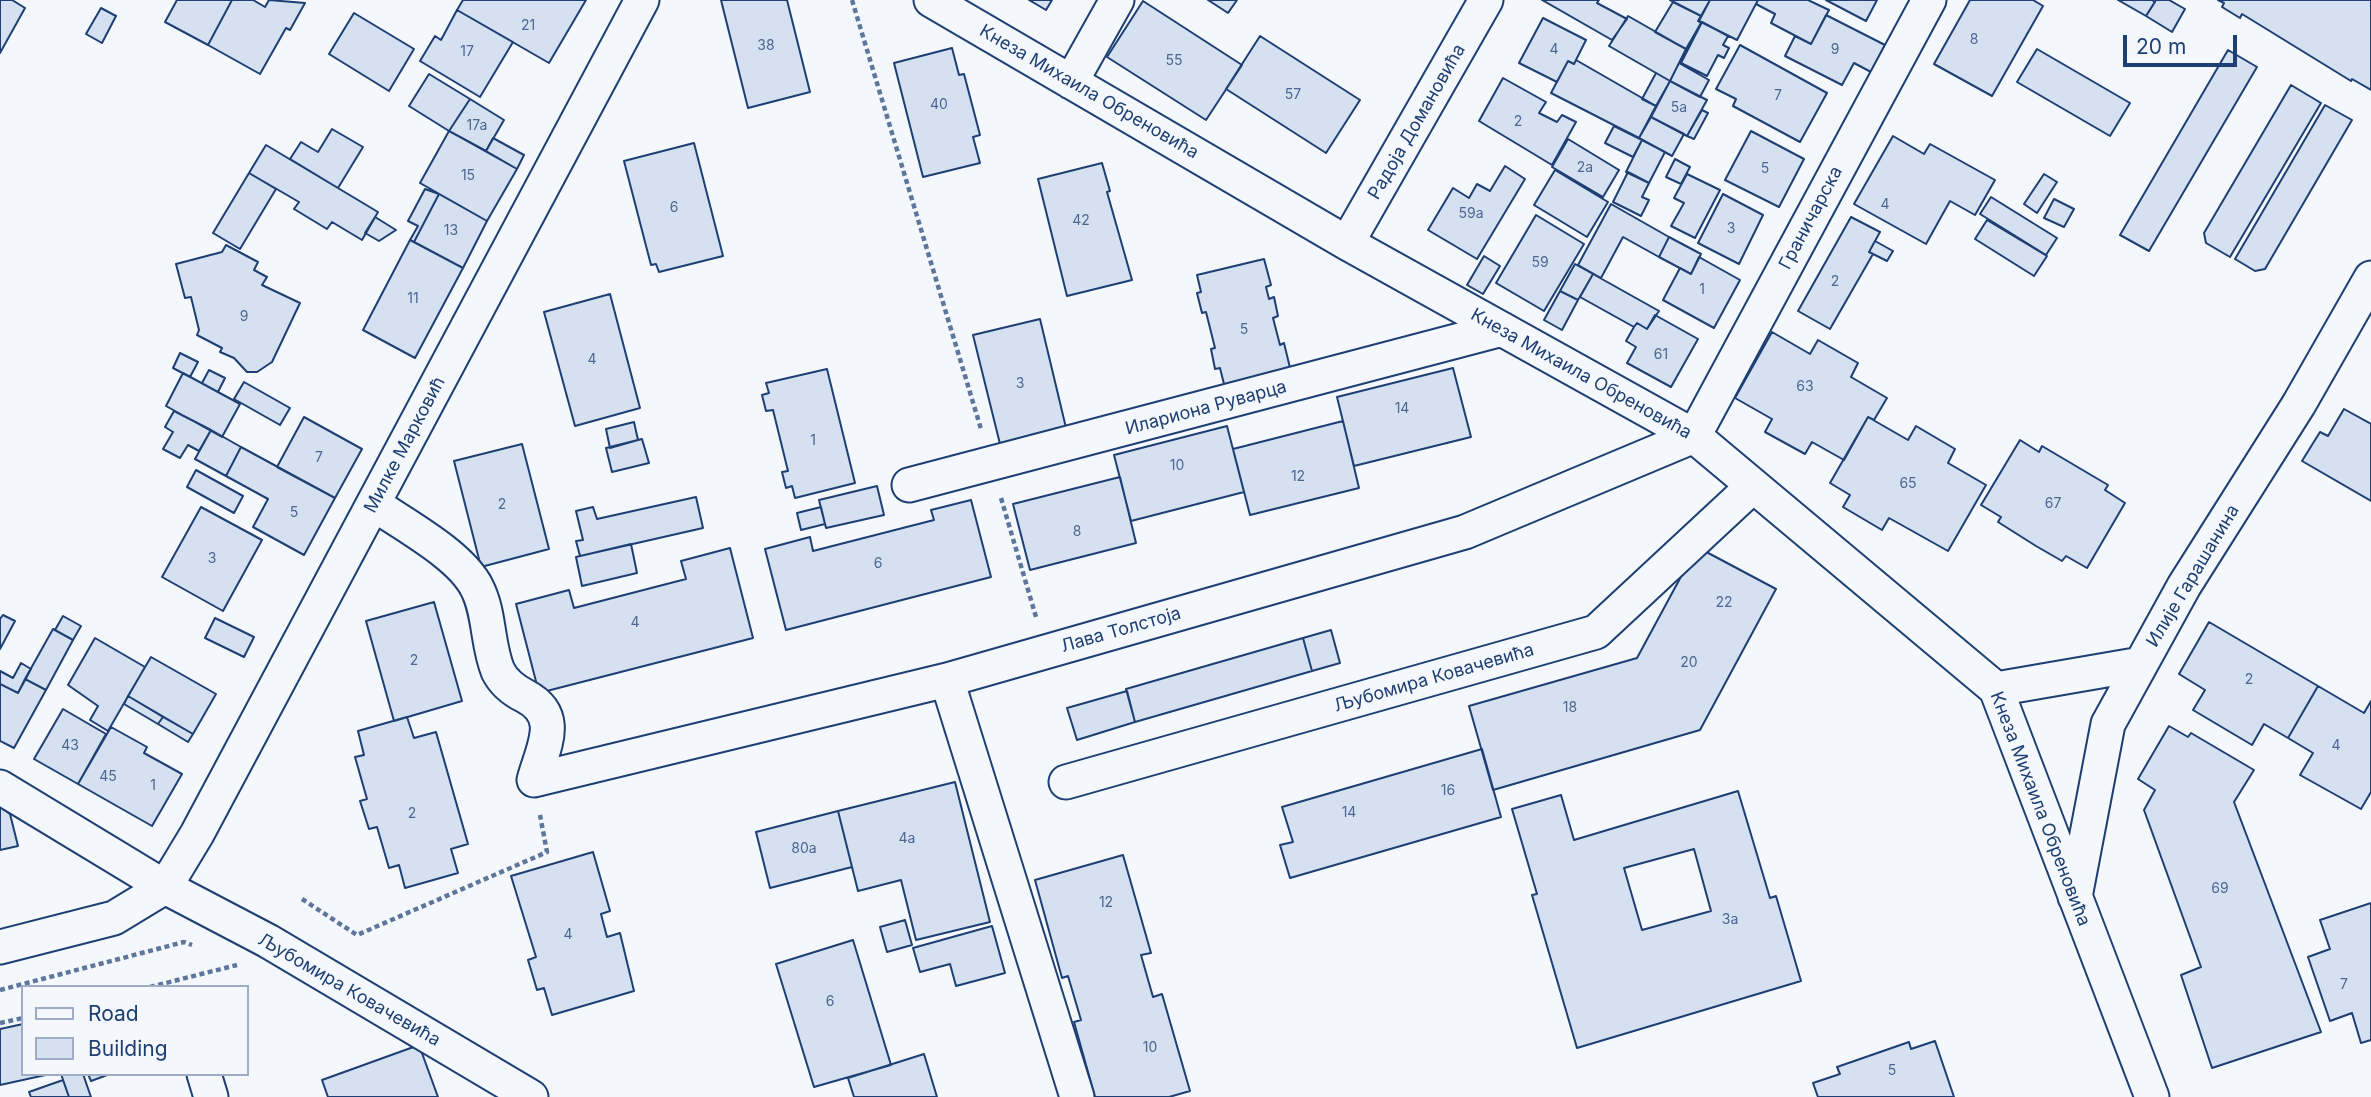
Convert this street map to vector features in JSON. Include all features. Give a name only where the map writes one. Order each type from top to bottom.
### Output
[{"type":"street","name":"Милке Марковић","points":[[165,887],[197,834],[642,0]]},
{"type":"street","name":"Кнеза Михаила Обреновића","points":[[931,0],[1347,243],[1694,436],[1996,689],[2152,1097]]},
{"type":"street","points":[[1071,82],[1117,0]]},
{"type":"street","name":"Радоја Домановића","points":[[1347,243],[1486,0]]},
{"type":"street","name":"Граничарска","points":[[1694,436],[1928,0]]},
{"type":"street","name":"Илије Гарашанина","points":[[2075,897],[2108,724],[2184,586],[2299,404],[2371,278]]},
{"type":"street","name":"Илариона Руварца","points":[[909,485],[1502,330]]},
{"type":"street","name":"Лава Толстоја","points":[[534,780],[947,680],[1465,532],[1694,436]]},
{"type":"street","name":"Љубомира Ковачевића","points":[[1066,782],[1596,632],[1753,486]]},
{"type":"street","points":[[374,504],[463,567],[477,587],[497,669],[512,689],[535,701],[545,713],[549,728],[534,780]]},
{"type":"street","points":[[1996,689],[2141,664]]},
{"type":"street","points":[[947,680],[1077,1097]]},
{"type":"street","name":"Љубомира Ковачевића","points":[[0,787],[88,837],[165,887],[268,942],[531,1097]]},
{"type":"street","points":[[0,947],[114,918],[165,887]]},
{"type":"street","points":[[205,1076],[211,1097]]},
{"type":"path","points":[[852,0],[1047,652]]},
{"type":"path","points":[[302,899],[358,935],[547,852],[534,780]]},
{"type":"path","points":[[0,990],[184,942],[195,946]]},
{"type":"path","points":[[176,984],[238,965],[227,960]]},
{"type":"path","points":[[0,1023],[21,1018]]},
{"type":"building","points":[[0,0],[12,0],[25,8],[0,53]]},
{"type":"building","points":[[177,0],[232,0],[208,45],[165,22]]},
{"type":"building","points":[[232,0],[253,0],[265,7],[269,0],[305,3],[290,30],[286,28],[260,74],[208,45]]},
{"type":"building","points":[[463,0],[586,0],[549,63],[457,10]]},
{"type":"building","points":[[721,0],[787,0],[810,92],[748,108]]},
{"type":"building","points":[[1029,0],[1052,0],[1046,10]]},
{"type":"building","points":[[1208,0],[1237,0],[1228,13]]},
{"type":"building","points":[[1542,0],[1599,0],[1597,3],[1627,19],[1612,40]]},
{"type":"building","points":[[1670,0],[1710,0],[1701,16]]},
{"type":"building","points":[[1710,0],[1758,0],[1737,40],[1699,21]]},
{"type":"building","points":[[1758,0],[1808,0],[1829,10],[1811,44],[1771,23],[1775,14],[1756,4]]},
{"type":"building","points":[[1826,0],[1877,0],[1866,21]]},
{"type":"building","points":[[1970,0],[2033,0],[2043,6],[1992,96],[1934,64]]},
{"type":"building","points":[[2118,0],[2152,0],[2155,2],[2146,16]]},
{"type":"building","points":[[2156,0],[2169,0],[2185,9],[2172,32],[2146,16]]},
{"type":"building","points":[[2218,0],[2371,0],[2371,90],[2352,79],[2351,81],[2242,14],[2240,18],[2222,7],[2224,3]]},
{"type":"building","points":[[1143,1],[1242,65],[1206,120],[1107,57]]},
{"type":"building","points":[[1673,2],[1701,16],[1698,21],[1701,23],[1686,49],[1655,32]]},
{"type":"building","points":[[101,8],[116,16],[102,43],[86,34]]},
{"type":"building","points":[[457,10],[513,42],[480,97],[420,61],[435,36],[441,40]]},
{"type":"building","points":[[354,13],[414,49],[389,91],[329,54]]},
{"type":"building","points":[[1826,15],[1885,45],[1871,72],[1854,63],[1842,85],[1785,56],[1795,36],[1811,44]]},
{"type":"building","points":[[1628,16],[1686,49],[1670,81],[1609,46]]},
{"type":"building","points":[[1543,18],[1586,40],[1574,64],[1568,61],[1557,82],[1519,63]]},
{"type":"building","points":[[1702,22],[1728,36],[1723,45],[1729,48],[1724,58],[1718,55],[1707,76],[1681,63]]},
{"type":"building","points":[[1260,36],[1360,100],[1326,153],[1226,89]]},
{"type":"building","points":[[1740,45],[1827,93],[1800,142],[1733,106],[1736,99],[1716,89]]},
{"type":"building","points":[[952,48],[959,75],[964,74],[980,135],[973,137],[980,163],[923,177],[894,63]]},
{"type":"building","points":[[2037,49],[2130,103],[2110,136],[2017,82]]},
{"type":"building","points":[[2228,50],[2257,67],[2149,251],[2120,235]]},
{"type":"building","points":[[1576,60],[1656,106],[1639,138],[1551,93],[1568,61],[1574,64]]},
{"type":"building","points":[[1679,63],[1709,80],[1700,97],[1670,81]]},
{"type":"building","points":[[1656,73],[1670,81],[1656,106],[1642,99]]},
{"type":"building","points":[[429,74],[470,99],[449,131],[409,106]]},
{"type":"building","points":[[1503,78],[1546,102],[1539,113],[1557,122],[1562,115],[1576,122],[1552,165],[1479,121]]},
{"type":"building","points":[[1670,81],[1707,100],[1687,136],[1651,117]]},
{"type":"building","points":[[2291,85],[2321,103],[2230,257],[2206,243],[2204,233]]},
{"type":"building","points":[[470,99],[504,120],[486,151],[449,131]]},
{"type":"building","points":[[2325,105],[2352,120],[2265,269],[2255,271],[2235,259]]},
{"type":"building","points":[[1702,110],[1708,113],[1694,139],[1687,136]]},
{"type":"building","points":[[1651,117],[1684,134],[1672,156],[1639,138]]},
{"type":"building","points":[[1614,126],[1642,140],[1633,157],[1605,143]]},
{"type":"building","points":[[332,129],[363,147],[338,188],[290,159],[301,142],[318,152]]},
{"type":"building","points":[[449,131],[517,169],[487,221],[420,183]]},
{"type":"building","points":[[1751,131],[1804,159],[1779,207],[1725,180]]},
{"type":"building","points":[[1893,136],[1924,154],[1930,144],[1995,180],[1975,215],[1950,201],[1926,244],[1854,204]]},
{"type":"building","points":[[493,138],[524,155],[517,169],[486,151]]},
{"type":"building","points":[[1568,139],[1619,170],[1603,197],[1552,167]]},
{"type":"building","points":[[1642,140],[1665,152],[1649,183],[1626,172]]},
{"type":"building","points":[[694,143],[723,256],[659,272],[656,264],[651,265],[624,161]]},
{"type":"building","points":[[266,145],[378,212],[362,240],[332,222],[327,229],[294,209],[299,202],[249,173]]},
{"type":"building","points":[[1675,159],[1690,167],[1681,184],[1666,177]]},
{"type":"building","points":[[1102,163],[1110,191],[1107,192],[1132,280],[1067,296],[1038,179]]},
{"type":"building","points":[[1505,166],[1525,179],[1477,259],[1428,230],[1453,188],[1469,198],[1477,184],[1490,191]]},
{"type":"building","points":[[1555,170],[1608,202],[1587,237],[1534,205]]},
{"type":"building","points":[[1628,172],[1649,183],[1642,197],[1649,200],[1641,216],[1613,202]]},
{"type":"building","points":[[249,173],[276,189],[240,249],[213,233]]},
{"type":"building","points":[[1687,174],[1720,190],[1695,238],[1671,226],[1684,203],[1674,198]]},
{"type":"building","points":[[2044,174],[2057,182],[2037,213],[2024,204]]},
{"type":"building","points":[[425,189],[439,194],[414,242],[410,240],[418,226],[408,221]]},
{"type":"building","points":[[439,194],[487,221],[463,268],[414,242]]},
{"type":"building","points":[[1723,194],[1763,215],[1739,264],[1698,243]]},
{"type":"building","points":[[1991,197],[2057,238],[2046,255],[1980,214]]},
{"type":"building","points":[[2054,199],[2074,209],[2064,227],[2044,218]]},
{"type":"building","points":[[1611,204],[1669,237],[1659,257],[1623,237],[1601,278],[1578,265]]},
{"type":"building","points":[[1536,215],[1584,244],[1544,311],[1496,283]]},
{"type":"building","points":[[375,217],[396,230],[379,241],[365,233]]},
{"type":"building","points":[[1851,217],[1880,232],[1869,252],[1873,254],[1830,329],[1798,311]]},
{"type":"building","points":[[1987,220],[2047,256],[2034,276],[1975,239]]},
{"type":"building","points":[[1669,237],[1701,254],[1691,274],[1659,257]]},
{"type":"building","points":[[410,240],[463,268],[415,358],[363,330]]},
{"type":"building","points":[[1875,241],[1893,251],[1887,261],[1869,252]]},
{"type":"building","points":[[226,245],[258,262],[254,270],[267,277],[262,285],[300,303],[272,362],[257,372],[247,372],[234,358],[220,352],[222,348],[197,335],[199,330],[191,297],[185,298],[176,264],[222,252]]},
{"type":"building","points":[[1484,256],[1500,266],[1483,294],[1467,285]]},
{"type":"building","points":[[1699,257],[1740,280],[1714,328],[1663,300],[1680,268],[1691,274]]},
{"type":"building","points":[[1264,259],[1271,285],[1266,287],[1269,299],[1274,297],[1278,316],[1273,318],[1280,345],[1284,343],[1291,372],[1225,388],[1220,368],[1215,369],[1211,349],[1215,348],[1206,312],[1202,313],[1197,293],[1201,292],[1197,275]]},
{"type":"building","points":[[1575,264],[1593,274],[1578,300],[1560,291]]},
{"type":"building","points":[[1593,274],[1659,311],[1647,329],[1637,323],[1634,327],[1580,297]]},
{"type":"building","points":[[1560,291],[1578,300],[1562,330],[1544,320]]},
{"type":"building","points":[[610,294],[640,408],[575,426],[544,312]]},
{"type":"building","points":[[1655,315],[1698,339],[1671,387],[1627,363],[1636,347],[1626,341],[1634,327],[1637,323],[1647,329]]},
{"type":"building","points":[[1040,319],[1067,432],[1001,448],[973,335]]},
{"type":"building","points":[[1772,332],[1810,354],[1818,340],[1858,363],[1851,377],[1887,398],[1874,420],[1868,417],[1844,460],[1812,442],[1805,454],[1765,432],[1772,419],[1735,398]]},
{"type":"building","points":[[180,353],[198,362],[190,377],[173,368]]},
{"type":"building","points":[[1453,368],[1471,437],[1354,466],[1337,397]]},
{"type":"building","points":[[827,369],[855,483],[795,498],[792,486],[786,488],[782,472],[788,471],[773,410],[766,411],[762,395],[769,393],[766,383]]},
{"type":"building","points":[[209,370],[225,378],[218,392],[202,383]]},
{"type":"building","points":[[183,373],[240,404],[222,437],[166,406]]},
{"type":"building","points":[[244,382],[290,408],[280,425],[234,399]]},
{"type":"building","points":[[2344,409],[2371,424],[2371,501],[2302,461],[2320,432],[2328,436]]},
{"type":"building","points":[[174,411],[211,430],[199,451],[188,445],[180,458],[163,449],[173,432],[165,427]]},
{"type":"building","points":[[304,417],[362,449],[335,498],[277,467]]},
{"type":"building","points":[[1868,417],[1908,440],[1916,426],[1955,449],[1948,463],[1986,485],[1948,551],[1889,518],[1882,530],[1843,507],[1850,495],[1830,483]]},
{"type":"building","points":[[1343,421],[1359,488],[1250,515],[1233,449]]},
{"type":"building","points":[[634,422],[638,440],[610,448],[606,429]]},
{"type":"building","points":[[1227,426],[1244,492],[1131,521],[1114,455]]},
{"type":"building","points":[[211,430],[241,447],[226,476],[195,459]]},
{"type":"building","points":[[642,439],[649,463],[612,472],[606,448]]},
{"type":"building","points":[[2020,440],[2039,452],[2042,446],[2108,485],[2105,490],[2125,503],[2087,568],[2066,556],[2062,561],[2036,546],[1998,522],[2001,517],[1981,505]]},
{"type":"building","points":[[522,444],[549,549],[481,567],[454,461]]},
{"type":"building","points":[[241,447],[335,498],[304,555],[253,527],[268,499],[226,476]]},
{"type":"building","points":[[196,470],[243,496],[234,513],[187,487]]},
{"type":"building","points":[[1120,477],[1136,543],[1030,570],[1013,504]]},
{"type":"building","points":[[877,486],[884,515],[826,528],[819,500]]},
{"type":"building","points":[[696,497],[703,528],[580,556],[576,541],[583,540],[576,511],[593,507],[597,519]]},
{"type":"building","points":[[971,500],[991,577],[786,630],[765,549],[810,537],[813,551],[934,520],[931,510]]},
{"type":"building","points":[[201,507],[262,540],[223,611],[162,577]]},
{"type":"building","points":[[821,507],[825,524],[801,530],[797,513]]},
{"type":"building","points":[[631,544],[637,573],[582,586],[576,557]]},
{"type":"building","points":[[1697,547],[1776,589],[1700,730],[1493,790],[1469,706],[1637,658]]},
{"type":"building","points":[[730,548],[753,638],[539,693],[516,604],[569,590],[574,608],[686,579],[681,561]]},
{"type":"building","points":[[434,602],[462,701],[394,721],[366,621]]},
{"type":"building","points":[[3,615],[15,621],[0,649],[0,619]]},
{"type":"building","points":[[63,616],[81,626],[73,640],[55,630]]},
{"type":"building","points":[[215,618],[254,637],[244,657],[205,638]]},
{"type":"building","points":[[2209,622],[2318,686],[2288,738],[2264,724],[2252,745],[2193,710],[2205,690],[2179,674]]},
{"type":"building","points":[[53,629],[73,640],[46,690],[25,679]]},
{"type":"building","points":[[1331,630],[1340,663],[1312,671],[1303,638]]},
{"type":"building","points":[[95,638],[145,667],[108,731],[90,720],[98,706],[68,685]]},
{"type":"building","points":[[1303,638],[1312,671],[1135,722],[1126,689]]},
{"type":"building","points":[[151,657],[216,694],[193,734],[128,696]]},
{"type":"building","points":[[21,663],[31,669],[18,693],[0,684],[0,671],[13,678]]},
{"type":"building","points":[[25,679],[46,690],[14,748],[0,741],[0,684],[18,693]]},
{"type":"building","points":[[2318,686],[2364,713],[2371,701],[2371,792],[2361,809],[2300,775],[2313,753],[2288,738]]},
{"type":"building","points":[[1127,691],[1135,722],[1077,740],[1067,708]]},
{"type":"building","points":[[128,696],[163,717],[158,724],[124,704]]},
{"type":"building","points":[[63,709],[106,734],[78,784],[34,759]]},
{"type":"building","points":[[163,717],[193,734],[188,742],[158,724]]},
{"type":"building","points":[[407,717],[414,738],[436,732],[468,844],[451,849],[458,873],[405,888],[399,865],[389,868],[377,827],[369,829],[360,801],[367,799],[355,757],[364,755],[358,731]]},
{"type":"building","points":[[2169,726],[2188,737],[2191,733],[2254,770],[2234,802],[2321,1032],[2212,1068],[2181,975],[2201,967],[2144,810],[2155,790],[2138,779]]},
{"type":"building","points":[[111,727],[147,747],[144,753],[182,774],[152,826],[78,784]]},
{"type":"building","points":[[1482,749],[1501,817],[1290,878],[1280,845],[1293,842],[1282,807]]},
{"type":"building","points":[[955,782],[990,922],[916,940],[901,880],[858,891],[838,811]]},
{"type":"building","points":[[1738,791],[1770,898],[1776,896],[1801,981],[1577,1048],[1532,895],[1537,894],[1512,809],[1561,795],[1574,840]],"holes":[[[1694,849],[1711,911],[1642,930],[1624,868]]]},
{"type":"building","points":[[0,806],[10,814],[18,846],[0,850]]},
{"type":"building","points":[[838,811],[852,867],[770,888],[756,832]]},
{"type":"building","points":[[593,852],[610,911],[601,914],[607,937],[620,933],[634,991],[552,1015],[544,988],[537,990],[528,960],[536,957],[511,876]]},
{"type":"building","points":[[1123,855],[1151,953],[1141,955],[1153,997],[1162,994],[1190,1091],[1169,1097],[1095,1097],[1074,1022],[1081,1020],[1068,976],[1062,978],[1035,880]]},
{"type":"building","points":[[2371,903],[2371,1040],[2361,1043],[2352,1013],[2330,1021],[2308,957],[2330,949],[2320,920]]},
{"type":"building","points":[[905,920],[912,945],[887,952],[880,927]]},
{"type":"building","points":[[992,926],[1005,973],[956,986],[950,964],[920,972],[913,948]]},
{"type":"building","points":[[853,940],[891,1065],[814,1087],[776,964]]},
{"type":"building","points":[[21,1024],[21,1076],[41,1076],[0,1085],[0,1029]]},
{"type":"building","points":[[1935,1041],[1954,1097],[1818,1097],[1813,1083],[1840,1074],[1837,1067],[1909,1042],[1911,1049]]},
{"type":"building","points":[[419,1045],[438,1097],[328,1097],[322,1080]]},
{"type":"building","points":[[924,1054],[937,1097],[854,1097],[848,1078]]},
{"type":"building","points":[[62,1076],[84,1076],[91,1097],[69,1097]]},
{"type":"building","points":[[89,1076],[105,1076],[91,1081]]},
{"type":"building","points":[[63,1080],[69,1097],[31,1097],[29,1092]]}]
